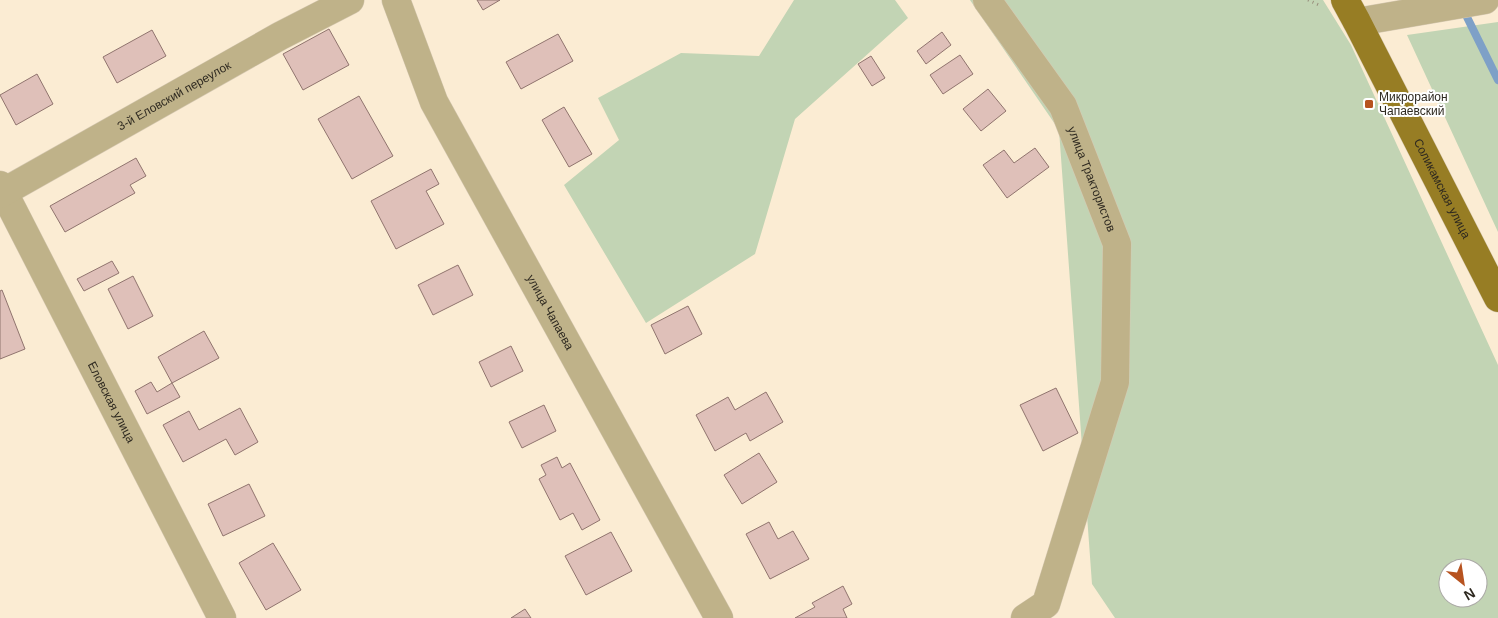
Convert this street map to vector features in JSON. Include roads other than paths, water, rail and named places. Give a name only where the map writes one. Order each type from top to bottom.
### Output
[{"type":"main road","name":"Соликамская улица","points":[[1351,11],[1498,298]]},
{"type":"street","name":"3-й Еловский переулок","points":[[1,190],[280,36],[350,0]]},
{"type":"street","name":"улица Чапаева","points":[[396,0],[434,102],[719,618]]},
{"type":"street","name":"улица Трактористов","points":[[987,0],[1063,106],[1117,244],[1115,382],[1046,604],[1025,618]]},
{"type":"street","points":[[1351,11],[1484,0]]},
{"type":"street","name":"Еловская улица","points":[[1,190],[222,618]]},
{"type":"waterway","points":[[1463,9],[1498,80]]},
{"type":"place","name":"Микрорайон Чапаевский","points":[[1369,104]]}]
